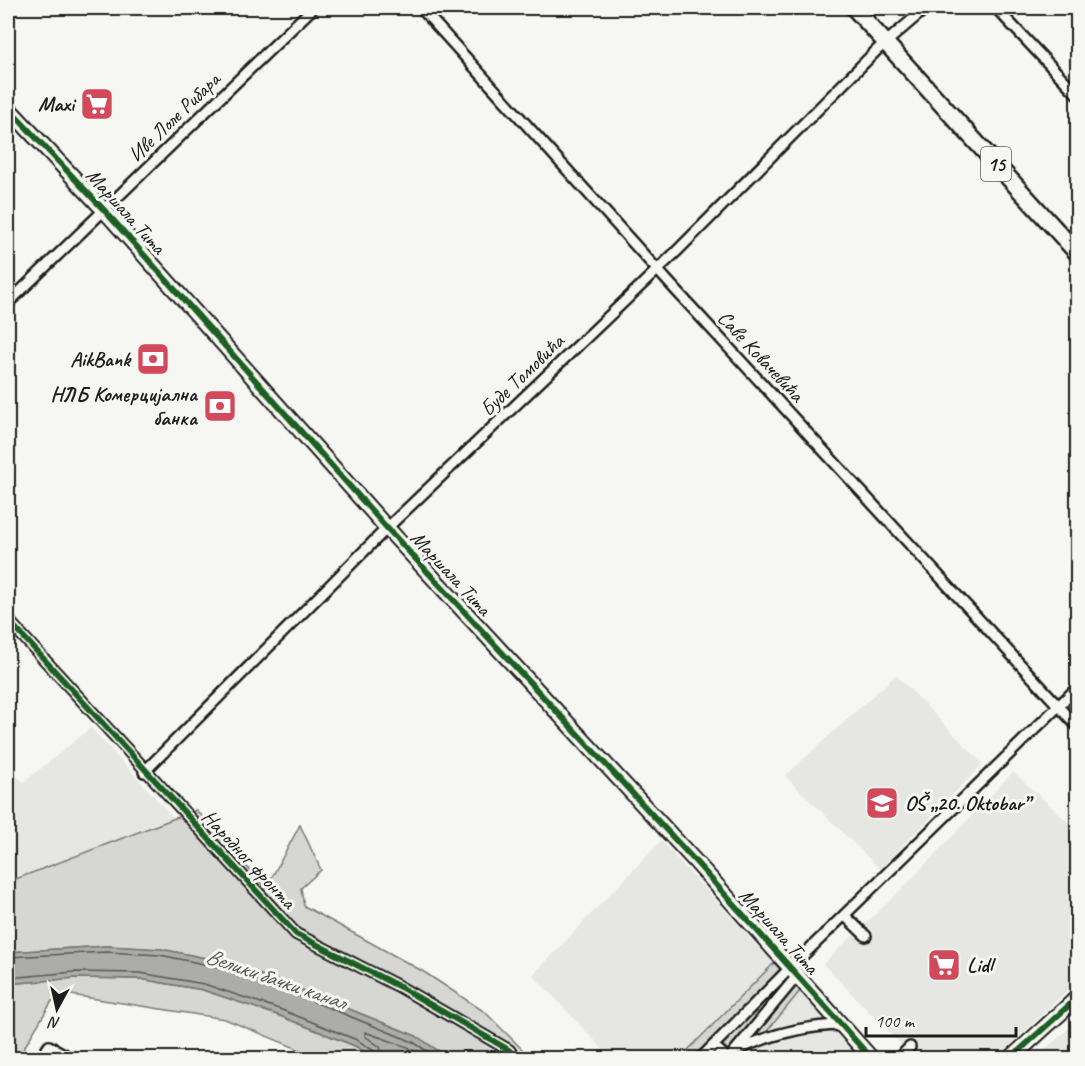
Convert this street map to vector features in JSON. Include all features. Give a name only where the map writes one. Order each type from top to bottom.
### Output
[{"type":"main road","name":"15","points":[[854,8],[1077,254]]},
{"type":"street","name":"Иве Лоле Рибара","points":[[8,303],[313,8]]},
{"type":"street","name":"Саве Ковачевића","points":[[421,8],[1077,727]]},
{"type":"street","name":"Буде Томовића","points":[[144,771],[387,528],[658,270],[886,42],[926,8]]},
{"type":"street","points":[[996,8],[1077,92]]},
{"type":"street","name":"Маршала Тита","points":[[8,108],[104,210],[387,528],[689,854],[871,1059]]},
{"type":"street","name":"Народног фронта","points":[[8,621],[296,934],[400,987],[508,1050],[515,1059]]},
{"type":"street","points":[[714,1046],[728,1059],[794,972],[844,915],[1077,687]]},
{"type":"street","points":[[844,915],[866,936]]},
{"type":"street","points":[[701,1059],[794,972]]},
{"type":"street","points":[[1011,1059],[1077,999]]},
{"type":"street","points":[[737,1050],[758,1040],[799,1028],[841,1025]]},
{"type":"street","points":[[41,1059],[49,1046],[71,1059]]},
{"type":"street","points":[[899,1059],[910,1047]]},
{"type":"shaded area","points":[[896,675],[983,764],[880,869],[785,776]]},
{"type":"shaded area","points":[[91,728],[175,819],[8,882],[8,769],[24,782]]},
{"type":"shaded area","points":[[1013,772],[1077,830],[1077,981],[997,1058],[914,1058],[823,964],[904,887]]},
{"type":"shaded area","points":[[196,810],[266,888],[300,825],[321,870],[301,888],[304,906],[424,972],[485,1012],[531,1058],[449,1058],[416,1036],[287,984],[220,961],[161,949],[107,946],[8,952],[8,882]]},
{"type":"shaded area","points":[[661,841],[774,963],[680,1058],[611,1058],[533,975]]},
{"type":"shaded area","points":[[774,963],[800,991],[745,1058],[680,1058]]},
{"type":"shaded area","points":[[75,978],[140,979],[203,990],[280,1016],[355,1046],[375,1058],[320,1058],[225,1019],[71,995],[52,1001],[18,1058],[8,1058],[8,984]]},
{"type":"shaded area","points":[[800,991],[861,1058],[745,1058]]},
{"type":"shaded area","points":[[1075,1024],[1077,1026],[1077,1058],[1034,1058]]},
{"type":"water","points":[[107,946],[161,949],[220,961],[287,984],[416,1036],[449,1058],[375,1058],[355,1046],[280,1016],[203,990],[140,979],[75,978],[8,984],[8,952]]},
{"type":"cycle path","points":[[8,108],[104,210],[387,528],[695,861],[871,1058]]},
{"type":"cycle path","points":[[8,620],[296,934],[400,987],[509,1050],[515,1058]]},
{"type":"cycle path","points":[[1011,1058],[1076,999]]},
{"type":"place","name":"Maxi","points":[[97,104]]},
{"type":"place","name":"AikBank","points":[[153,359]]},
{"type":"place","name":"НЛБ Комерцијална банка","points":[[220,406]]},
{"type":"place","name":"OŠ „20. Oktobar”","points":[[882,803]]},
{"type":"place","name":"Lidl","points":[[944,965]]},
{"type":"water label","name":"Велики бачки канал","points":[[276,978]]}]
